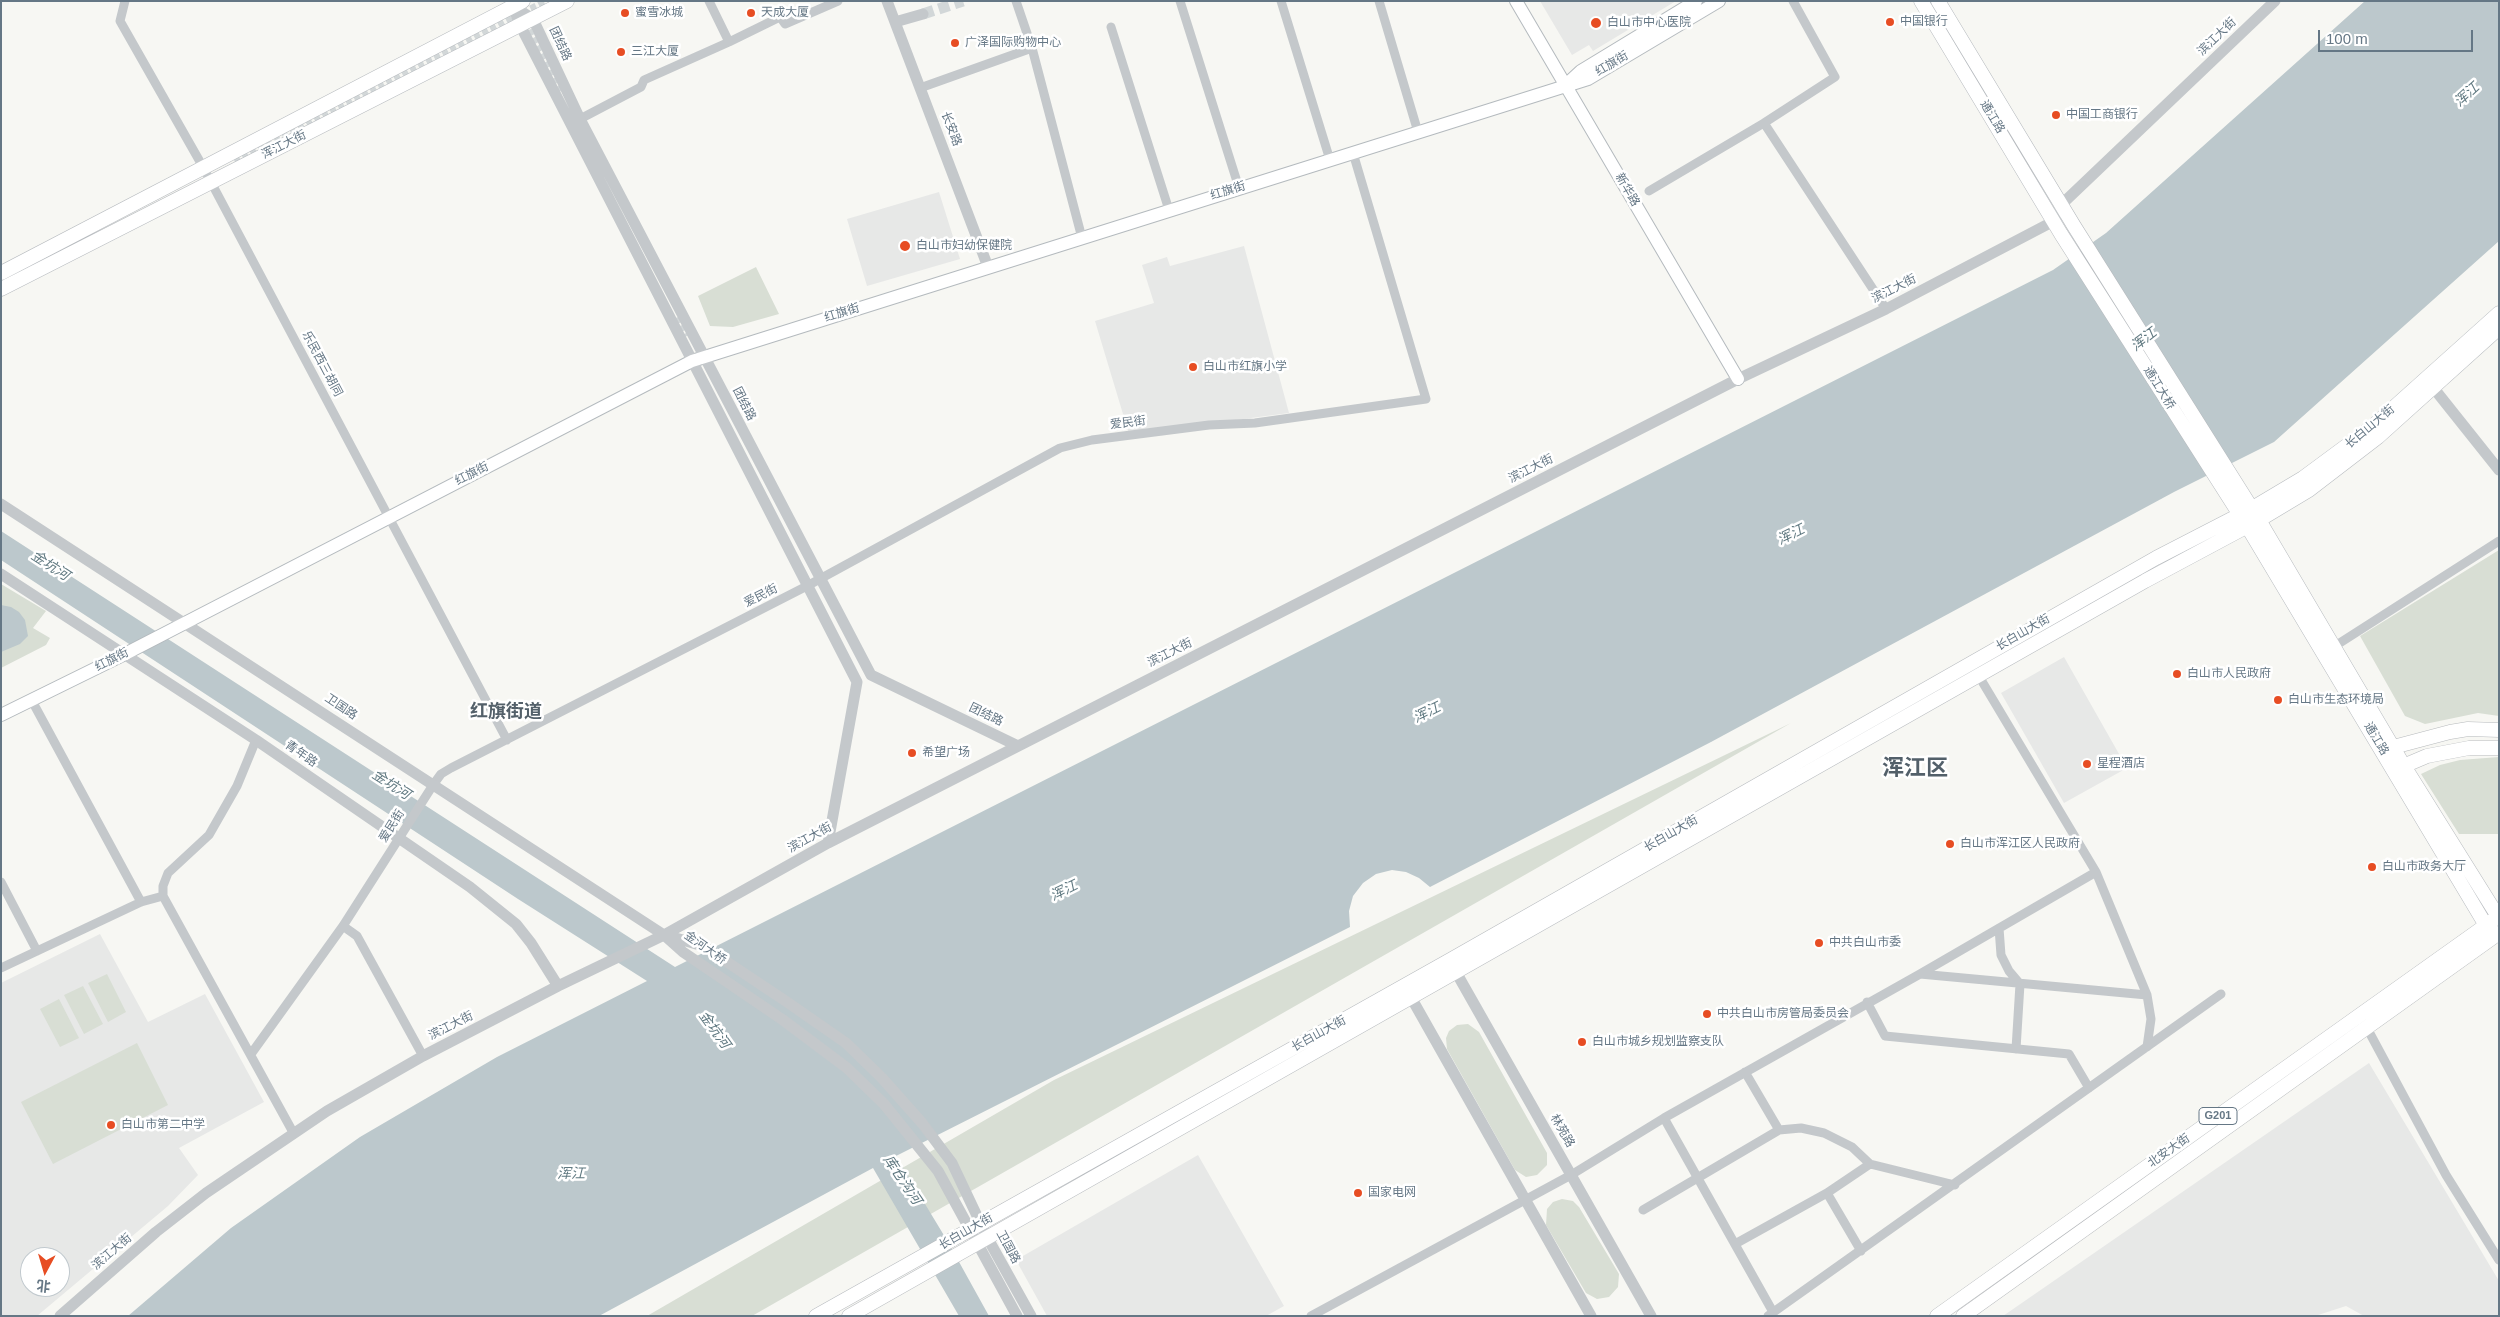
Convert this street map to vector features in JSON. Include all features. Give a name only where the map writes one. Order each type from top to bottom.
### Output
[{"type":"main road","name":"浑江大街","points":[[1,289],[567,1]]},
{"type":"main road","name":"新华路","points":[[1516,1],[1738,379]]},
{"type":"main road","points":[[1566,85],[1580,71],[1696,1]]},
{"type":"main road","name":"红旗街","points":[[1,715],[172,630],[698,359],[1588,79],[1718,1]]},
{"type":"main road","name":"通江路","points":[[1921,1],[2061,234]]},
{"type":"main road","name":"通江路","points":[[1938,1],[2074,226]]},
{"type":"main road","name":"浑江大街","points":[[1,273],[516,3]]},
{"type":"main road","name":"通江大桥","points":[[2074,226],[2230,488]]},
{"type":"main road","name":"通江大桥","points":[[2061,234],[2230,488]]},
{"type":"main road","name":"长白山大街","points":[[816,1316],[975,1226],[1408,992],[1457,973],[1979,677],[2145,581],[2249,518],[2308,490],[2378,437],[2499,313]]},
{"type":"main road","name":"长白山大街","points":[[2430,383],[2499,328]]},
{"type":"main road","name":"通江路","points":[[2230,488],[2399,768],[2493,931]]},
{"type":"main road","name":"通江路","points":[[2249,518],[2335,646],[2387,748]]},
{"type":"main road","name":"长白山大街","points":[[849,1316],[956,1256],[1408,992],[1450,960],[2195,536],[2249,518]]},
{"type":"main road","points":[[2387,748],[2468,729],[2499,730]]},
{"type":"main road","points":[[2399,768],[2427,756],[2469,748],[2499,748]]},
{"type":"main road","name":"通江路","points":[[2399,768],[2498,917]]},
{"type":"main road","name":"北安大街","points":[[1963,1316],[2367,1028],[2493,931],[2498,917]]},
{"type":"main road","name":"北安大街","points":[[1937,1316],[2493,931]]},
{"type":"street","name":"乐民西三胡同","points":[[125,1],[120,21],[203,167],[507,740]]},
{"type":"street","points":[[709,1],[729,42]]},
{"type":"street","points":[[580,119],[641,88],[644,80],[780,17],[784,24],[838,1]]},
{"type":"street","name":"长安路","points":[[887,1],[988,267]]},
{"type":"street","points":[[1016,1],[1032,48],[1082,238]]},
{"type":"street","points":[[1180,1],[1239,188]]},
{"type":"street","points":[[1281,1],[1330,160]]},
{"type":"street","points":[[1378,1],[1418,132]]},
{"type":"street","points":[[1649,191],[1835,77],[1793,1]]},
{"type":"street","name":"滨江大街","points":[[60,1316],[134,1250],[199,1198],[327,1111],[422,1056],[558,986],[664,935],[828,844],[1018,746],[1738,379],[1886,309],[2054,220],[2062,204],[2275,1]]},
{"type":"street","name":"团结路","points":[[516,3],[698,359],[870,675],[1018,746]]},
{"type":"street","points":[[895,22],[923,14]]},
{"type":"street","name":"团结路","points":[[526,22],[580,119],[807,586],[857,682]]},
{"type":"street","points":[[1111,27],[1170,210]]},
{"type":"street","points":[[920,88],[1032,48]]},
{"type":"street","points":[[1764,122],[1886,309]]},
{"type":"street","name":"爱民街","points":[[252,1054],[343,926],[433,784],[441,774],[451,768],[819,580],[1060,448],[1092,440],[1209,425],[1255,423],[1426,399],[1353,153]]},
{"type":"street","points":[[2430,383],[2499,470]]},
{"type":"street","name":"卫国路","points":[[1,504],[664,935]]},
{"type":"street","points":[[2335,646],[2499,541]]},
{"type":"street","name":"青年路","points":[[1,574],[129,651],[256,740],[401,836],[504,912],[532,943],[558,986]]},
{"type":"street","points":[[1972,663],[2096,872],[2147,995],[2151,1020],[2147,1047]]},
{"type":"street","points":[[828,844],[857,682],[870,675]]},
{"type":"street","points":[[31,699],[141,902]]},
{"type":"street","points":[[256,740],[237,786],[209,835],[168,873],[163,886],[163,896],[252,1054],[294,1134]]},
{"type":"street","points":[[1311,1316],[1571,1175],[1664,1118],[1867,1002],[1920,974],[2096,872]]},
{"type":"street","points":[[1,882],[37,951]]},
{"type":"street","points":[[1,968],[141,902],[163,896]]},
{"type":"street","points":[[343,926],[357,936],[422,1056]]},
{"type":"street","points":[[1999,928],[2001,954],[2009,971],[2020,984],[2016,1049]]},
{"type":"street","name":"金河大桥","points":[[664,935],[703,946],[846,1043],[905,1103],[952,1163]]},
{"type":"street","name":"金河大桥","points":[[664,935],[683,952],[784,1020],[847,1068],[884,1104],[938,1171]]},
{"type":"street","name":"林苑路","points":[[1450,960],[1651,1316]]},
{"type":"street","points":[[1920,974],[2147,995]]},
{"type":"street","points":[[1408,992],[1591,1316]]},
{"type":"street","points":[[1664,1118],[1734,1244],[1770,1314],[1955,1185],[2222,994]]},
{"type":"street","points":[[1867,1002],[1885,1036],[2069,1054],[2089,1088]]},
{"type":"street","points":[[2367,1028],[2446,1175],[2499,1260]]},
{"type":"street","points":[[1745,1072],[1779,1130]]},
{"type":"street","points":[[1643,1210],[1779,1130],[1801,1128],[1824,1134],[1852,1147],[1870,1164],[1955,1185]]},
{"type":"street","name":"卫国路","points":[[952,1163],[975,1226]]},
{"type":"street","points":[[1734,1244],[1827,1193],[1870,1164]]},
{"type":"street","name":"卫国路","points":[[938,1171],[1031,1316]]},
{"type":"street","points":[[1827,1193],[1861,1251]]},
{"type":"street","name":"卫国路","points":[[983,1239],[1018,1316]]},
{"type":"shaded area","name":"白山市中心医院","points":[[1540,1],[1676,1],[1593,51],[1589,45],[1572,55]]},
{"type":"shaded area","name":"白山市妇幼保健院","points":[[939,192],[960,259],[867,286],[847,219]]},
{"type":"shaded area","name":"白山市红旗小学","points":[[1244,246],[1289,413],[1129,434],[1095,321],[1154,303],[1142,265],[1167,257],[1170,266]]},
{"type":"shaded area","points":[[756,267],[779,314],[733,327],[710,326],[698,296]]},
{"type":"shaded area","points":[[2499,550],[2499,716],[2478,713],[2425,724],[2405,716],[2360,636]]},
{"type":"shaded area","points":[[1,584],[46,611],[33,628],[50,638],[46,645],[1,668]]},
{"type":"shaded area","name":"星程酒店","points":[[2064,657],[2127,768],[2064,803],[2001,693]]},
{"type":"shaded area","points":[[1791,723],[752,1316],[647,1316],[1054,1080]]},
{"type":"shaded area","points":[[2499,757],[2499,834],[2459,834],[2421,774],[2440,765],[2460,760]]},
{"type":"shaded area","name":"白山市第二中学","points":[[100,934],[148,1022],[205,994],[264,1102],[179,1148],[198,1175],[168,1206],[70,1288],[70,1247],[20,1247],[20,1297],[60,1297],[37,1316],[1,1316],[1,983]]},
{"type":"shaded area","points":[[107,974],[126,1012],[108,1022],[88,983]]},
{"type":"shaded area","points":[[83,986],[103,1024],[84,1034],[64,995]]},
{"type":"shaded area","points":[[59,999],[79,1038],[60,1047],[40,1009]]},
{"type":"shaded area","points":[[1468,1024],[1479,1032],[1547,1153],[1547,1165],[1537,1175],[1526,1177],[1515,1170],[1447,1049],[1446,1038],[1449,1031],[1457,1025]]},
{"type":"shaded area","points":[[137,1043],[168,1105],[53,1164],[21,1102]]},
{"type":"shaded area","points":[[2369,1063],[2499,1281],[2499,1316],[2364,1316],[2346,1306],[2315,1316],[2003,1316]]},
{"type":"shaded area","points":[[1198,1155],[1284,1306],[1266,1316],[1047,1316],[1016,1260]]},
{"type":"shaded area","points":[[1562,1199],[1573,1201],[1579,1207],[1619,1274],[1618,1287],[1609,1297],[1597,1299],[1586,1293],[1546,1225],[1547,1209],[1553,1202]]},
{"type":"water","name":"浑江","points":[[2365,1],[2499,1],[2499,241],[2274,442],[2174,492],[1711,742],[1430,887],[1419,878],[1406,872],[1392,870],[1376,874],[1363,883],[1353,896],[1349,911],[1350,927],[896,1156],[948,1242],[989,1316],[959,1316],[873,1168],[599,1316],[128,1316],[231,1228],[360,1137],[497,1057],[647,981],[518,899],[1,560],[1,531],[675,967],[2053,270],[2106,233]]},
{"type":"water","points":[[1,605],[11,607],[19,612],[25,620],[28,636],[20,644],[1,652]]},
{"type":"tunnel","points":[[235,162],[545,1]]},
{"type":"tunnel","points":[[923,14],[963,1]]},
{"type":"tunnel","points":[[525,22],[561,91]]},
{"type":"tunnel","points":[[678,317],[687,336]]},
{"type":"place","name":"蜜雪冰城","points":[[625,13]]},
{"type":"place","name":"天成大厦","points":[[751,13]]},
{"type":"place","name":"中国银行","points":[[1890,22]]},
{"type":"place","name":"白山市中心医院","points":[[1596,23]]},
{"type":"place","name":"广泽国际购物中心","points":[[955,43]]},
{"type":"place","name":"三江大厦","points":[[621,52]]},
{"type":"place","name":"中国工商银行","points":[[2056,115]]},
{"type":"place","name":"白山市妇幼保健院","points":[[905,246]]},
{"type":"place","name":"白山市红旗小学","points":[[1193,367]]},
{"type":"place","name":"白山市人民政府","points":[[2177,674]]},
{"type":"place","name":"白山市生态环境局","points":[[2278,700]]},
{"type":"place","name":"希望广场","points":[[912,753]]},
{"type":"place","name":"星程酒店","points":[[2087,764]]},
{"type":"place","name":"白山市浑江区人民政府","points":[[1950,844]]},
{"type":"place","name":"白山市政务大厅","points":[[2372,867]]},
{"type":"place","name":"中共白山市委","points":[[1819,943]]},
{"type":"place","name":"中共白山市房管局委员会","points":[[1707,1014]]},
{"type":"place","name":"白山市城乡规划监察支队","points":[[1582,1042]]},
{"type":"place","name":"白山市第二中学","points":[[111,1125]]},
{"type":"place","name":"国家电网","points":[[1358,1193]]},
{"type":"district","name":"红旗街道","points":[[506,712]]},
{"type":"district","name":"浑江区","points":[[1915,769]]},
{"type":"water label","name":"金坑河","points":[[50,566]]},
{"type":"water label","name":"金坑河","points":[[391,785]]},
{"type":"water label","name":"金坑河","points":[[714,1030]]},
{"type":"water label","name":"库仓沟河","points":[[902,1180]]}]
